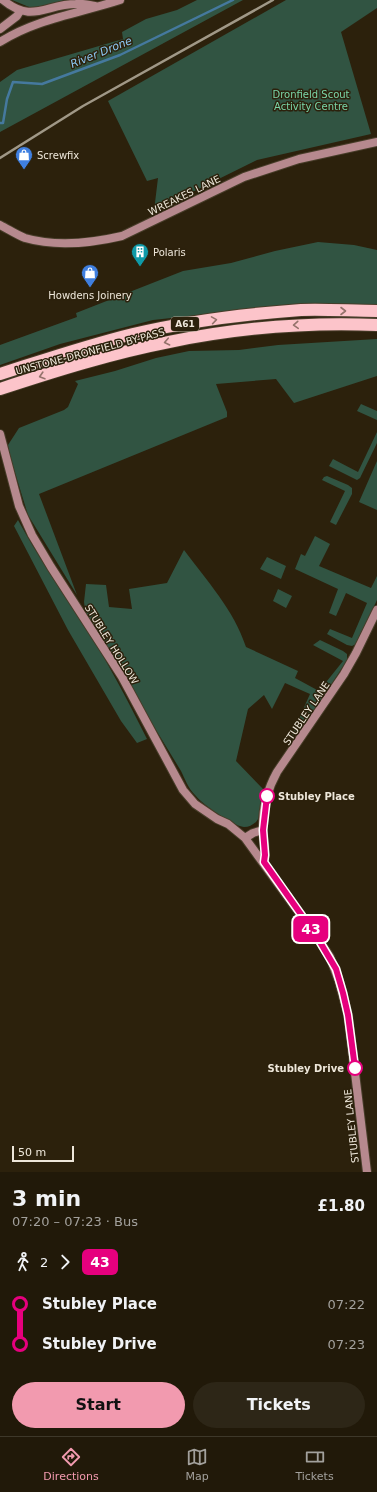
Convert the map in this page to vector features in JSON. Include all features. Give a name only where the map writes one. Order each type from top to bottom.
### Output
[{"type":"highway","name":"UNSTONE-DRONFIELD BY-PASS","points":[[0,374],[69,352],[134,334],[212,320],[302,310],[377,311]]},
{"type":"highway","name":"UNSTONE-DRONFIELD BY-PASS","points":[[1,389],[80,365],[169,342],[259,328],[308,324],[377,325]]},
{"type":"main road","points":[[3,0],[20,11],[32,13],[76,4],[100,6]]},
{"type":"main road","points":[[0,42],[43,22],[120,0]]},
{"type":"main road","points":[[0,29],[17,16],[20,11]]},
{"type":"main road","name":"WREAKES LANE","points":[[0,225],[24,237],[44,242],[76,242],[102,240],[122,236],[244,177],[299,159],[377,142]]},
{"type":"main road","name":"STUBLEY HOLLOW","points":[[0,434],[19,506],[32,535],[122,677],[183,790],[195,804],[217,819],[228,824],[245,838]]},
{"type":"main road","name":"STUBLEY LANE","points":[[264,862],[265,855],[263,830],[266,802],[270,784],[344,674],[377,610]]},
{"type":"main road","points":[[245,838],[253,833],[263,830]]},
{"type":"main road","name":"STUBLEY LANE","points":[[245,838],[264,862],[325,948],[336,969],[348,1015],[367,1172]]},
{"type":"green space","points":[[12,0],[65,0],[34,9]]},
{"type":"green space","points":[[197,0],[243,0],[0,132],[0,82],[17,70],[123,39],[122,32],[146,19],[177,10]]},
{"type":"green space","name":"Dronfield Scout Activity Centre","points":[[286,0],[377,0],[377,8],[341,32],[371,134],[257,160],[154,211],[158,178],[147,181],[108,101]]},
{"type":"green space","points":[[318,242],[354,245],[377,250],[377,305],[352,304],[273,307],[153,320],[60,344],[0,365],[0,345],[77,317],[76,313],[183,271],[231,263],[275,251]]},
{"type":"green space","points":[[377,339],[377,376],[294,403],[276,379],[216,384],[227,412],[227,417],[39,494],[77,595],[28,515],[9,453],[8,445],[19,428],[68,407],[78,384],[75,381],[115,371],[156,358],[189,351],[239,350],[278,345]]},
{"type":"green space","points":[[361,404],[377,411],[377,420],[357,411]]},
{"type":"green space","points":[[377,432],[377,443],[360,478],[357,480],[329,466],[333,459],[358,472]]},
{"type":"green space","points":[[377,461],[377,510],[359,502]]},
{"type":"green space","points":[[327,476],[352,488],[352,494],[336,525],[330,522],[345,491],[322,480]]},
{"type":"green space","points":[[18,520],[41,559],[82,621],[124,694],[147,739],[137,743],[121,721],[68,630],[14,526]]},
{"type":"green space","points":[[315,536],[330,544],[319,566],[371,588],[377,576],[377,600],[356,644],[352,646],[347,645],[327,634],[330,629],[352,638],[367,603],[346,593],[336,616],[329,613],[338,589],[295,569],[301,554],[305,556]]},
{"type":"green space","points":[[184,550],[227,608],[241,633],[246,647],[298,671],[295,678],[319,691],[343,661],[313,645],[320,640],[347,654],[347,660],[327,691],[305,722],[289,741],[310,694],[285,683],[272,709],[264,695],[248,709],[236,761],[263,789],[260,815],[256,822],[247,827],[239,826],[218,814],[204,804],[193,792],[86,615],[84,602],[86,584],[106,585],[109,607],[132,609],[129,589],[167,583]]},
{"type":"green space","points":[[267,557],[286,566],[281,579],[260,569]]},
{"type":"green space","points":[[278,589],[292,596],[286,608],[273,601]]},
{"type":"waterway","name":"River Drone","points":[[0,123],[3,123],[7,99],[13,82],[42,84],[120,55],[233,0]]},
{"type":"railway","points":[[0,158],[83,106],[273,0]]},
{"type":"bus line","name":"43","points":[[267,796],[263,823],[264,862],[325,948],[336,969],[348,1015],[355,1068]]},
{"type":"place","name":"Screwfix","points":[[24,170]]},
{"type":"place","name":"Polaris","points":[[140,267]]},
{"type":"place","name":"Howdens Joinery","points":[[90,288]]},
{"type":"place","name":"Stubley Place","points":[[267,796]]},
{"type":"place","name":"Stubley Drive","points":[[355,1068]]}]
